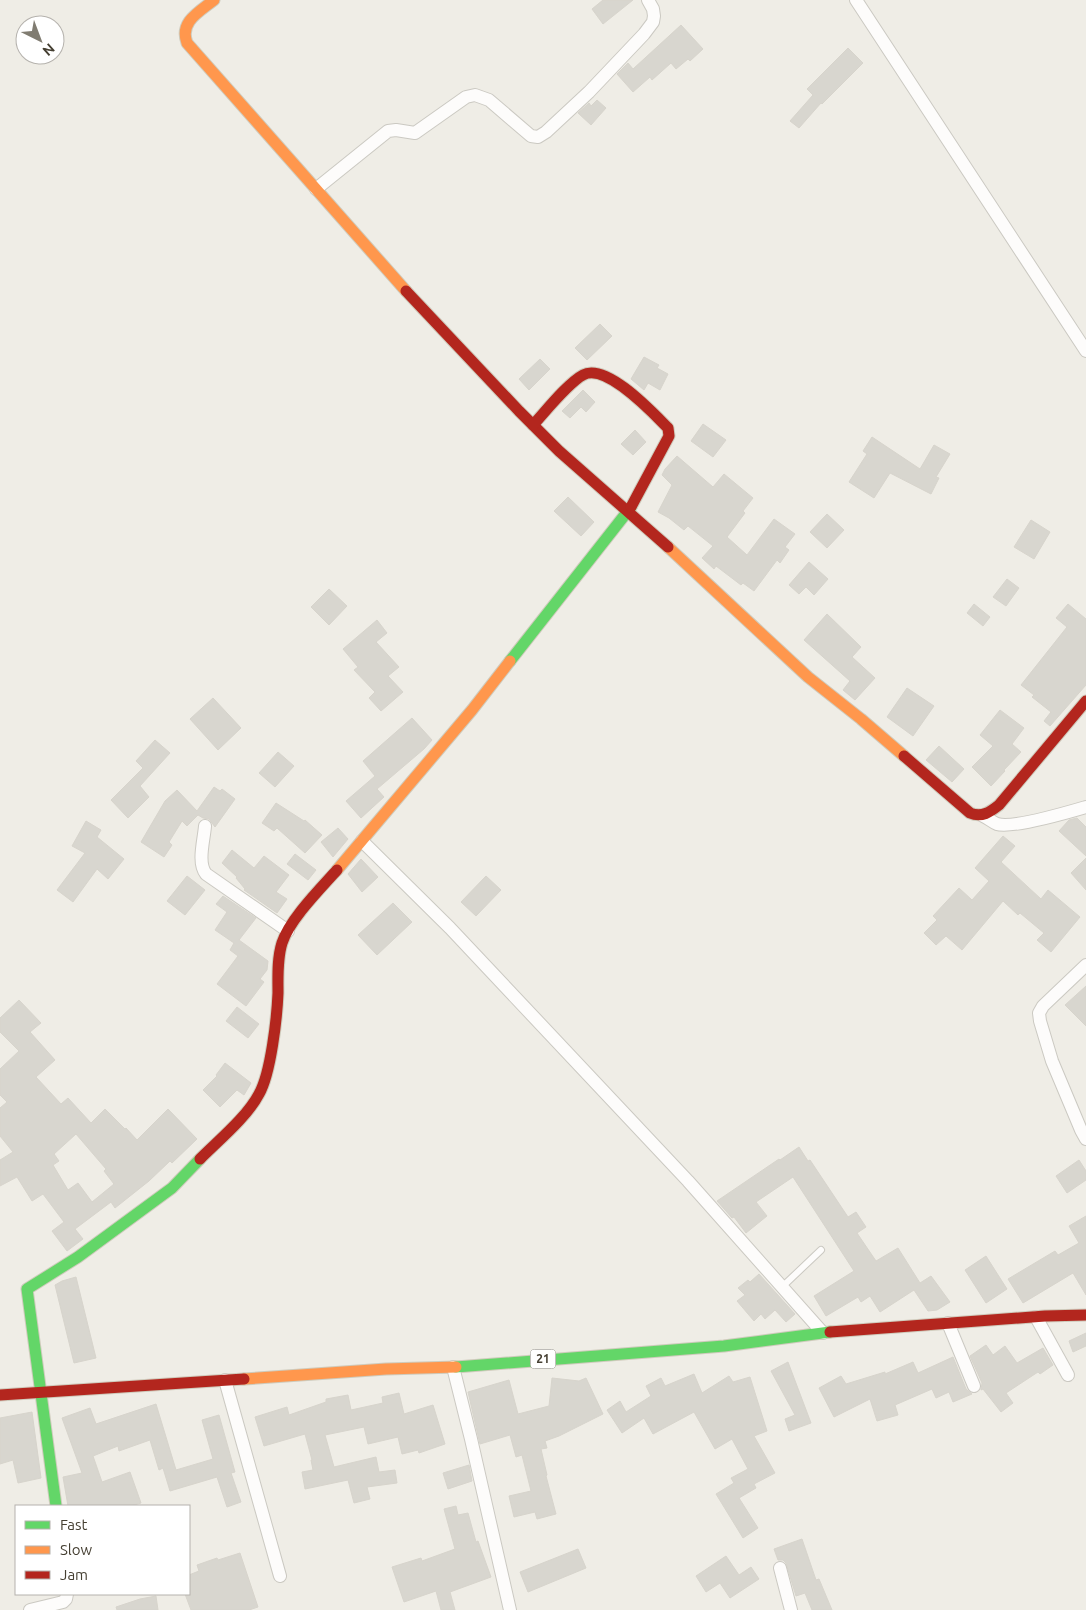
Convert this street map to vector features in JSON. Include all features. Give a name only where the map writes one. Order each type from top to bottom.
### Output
[{"type":"main road","points":[[214,0],[186,25],[183,34],[184,38],[196,54],[422,309],[559,451],[690,567],[808,677],[861,719],[970,813],[984,816],[1004,799],[1086,701]]},
{"type":"main road","points":[[56,1505],[28,1289],[78,1257],[172,1188],[255,1101],[265,1081],[269,1064],[277,1008],[279,960],[282,943],[288,931],[300,913],[472,710],[628,513],[669,436],[668,428],[626,390],[602,375],[592,374],[583,375],[533,425]]},
{"type":"main road","name":"21","points":[[0,1395],[386,1369],[453,1367],[724,1346],[823,1333],[1086,1315]]},
{"type":"street","points":[[316,189],[388,131],[396,130],[415,133],[466,97],[475,95],[489,100],[532,136],[538,136],[546,132],[589,92],[653,22],[654,16],[648,0]]},
{"type":"street","points":[[856,0],[1086,351]]},
{"type":"street","points":[[984,816],[998,824],[1015,824],[1052,817],[1086,807]]},
{"type":"street","points":[[205,826],[202,870],[288,931]]},
{"type":"street","points":[[362,841],[450,928],[688,1180],[823,1333]]},
{"type":"street","points":[[1086,965],[1043,1006],[1039,1013],[1052,1061],[1086,1139]]},
{"type":"street","points":[[1036,1317],[1068,1375]]},
{"type":"street","points":[[948,1323],[974,1386]]},
{"type":"street","points":[[453,1367],[510,1610]]},
{"type":"street","points":[[225,1380],[280,1576]]},
{"type":"street","points":[[780,1568],[791,1610]]},
{"type":"street","points":[[30,1610],[63,1602],[66,1600],[67,1595]]},
{"type":"lane","points":[[782,1286],[820,1250]]},
{"type":"building","points":[[603,0],[633,0],[603,24],[592,9]]},
{"type":"building","points":[[681,25],[703,49],[690,61],[688,59],[676,69],[671,63],[652,80],[650,77],[633,92],[617,74],[628,63],[633,69]]},
{"type":"building","points":[[848,48],[863,63],[821,103],[799,128],[790,121],[813,95],[807,89]]},
{"type":"building","points":[[597,100],[606,108],[591,125],[578,113],[589,103],[591,106]]},
{"type":"building","points":[[600,324],[612,336],[587,360],[575,348]]},
{"type":"building","points":[[644,357],[659,365],[657,368],[668,374],[660,390],[648,383],[644,390],[631,379]]},
{"type":"building","points":[[540,359],[550,369],[529,390],[519,379]]},
{"type":"building","points":[[583,390],[595,402],[586,412],[581,407],[570,418],[562,411]]},
{"type":"building","points":[[703,424],[726,440],[713,457],[691,441]]},
{"type":"building","points":[[635,430],[646,442],[633,455],[621,444]]},
{"type":"building","points":[[872,437],[920,469],[934,445],[950,454],[936,477],[939,478],[931,494],[890,473],[874,498],[849,482],[867,454],[863,451]]},
{"type":"building","points":[[677,456],[713,487],[724,474],[753,498],[743,511],[745,513],[727,537],[747,555],[774,519],[795,534],[785,547],[789,550],[780,563],[777,560],[754,591],[743,583],[741,585],[716,566],[714,569],[702,558],[713,546],[688,526],[684,530],[658,512],[672,485],[662,475]]},
{"type":"building","points":[[568,497],[594,522],[581,536],[554,511]]},
{"type":"building","points":[[827,514],[844,530],[827,548],[810,532]]},
{"type":"building","points":[[1031,520],[1050,532],[1034,559],[1014,547]]},
{"type":"building","points":[[809,562],[828,579],[814,595],[806,587],[799,594],[789,585]]},
{"type":"building","points":[[1007,579],[1019,588],[1006,606],[993,597]]},
{"type":"building","points":[[329,589],[347,606],[329,625],[311,607]]},
{"type":"building","points":[[974,604],[990,617],[983,626],[967,613]]},
{"type":"building","points":[[1068,604],[1086,619],[1086,685],[1050,726],[1044,721],[1051,712],[1032,697],[1034,695],[1021,685],[1067,627],[1056,618]]},
{"type":"building","points":[[827,614],[861,647],[852,657],[875,678],[855,700],[843,690],[850,681],[804,640]]},
{"type":"building","points":[[377,620],[387,633],[376,642],[399,667],[388,676],[403,692],[381,711],[369,698],[375,692],[354,670],[358,667],[343,649]]},
{"type":"building","points":[[907,688],[934,706],[913,736],[887,717]]},
{"type":"building","points":[[213,698],[241,728],[218,750],[190,719]]},
{"type":"building","points":[[1000,710],[1024,728],[1012,744],[1021,752],[991,786],[972,767],[993,746],[980,735]]},
{"type":"building","points":[[412,718],[432,740],[377,789],[384,797],[361,818],[346,801],[375,776],[363,761]]},
{"type":"building","points":[[155,740],[170,753],[140,786],[149,797],[128,818],[111,800],[143,768],[136,761]]},
{"type":"building","points":[[939,746],[964,769],[952,782],[926,760]]},
{"type":"building","points":[[278,752],[294,766],[275,787],[259,773]]},
{"type":"building","points":[[214,787],[220,791],[222,789],[235,799],[215,827],[209,819],[198,815],[187,826],[182,821],[169,842],[172,845],[164,857],[141,842],[165,801],[177,790],[197,811]]},
{"type":"building","points":[[276,803],[305,820],[322,835],[305,853],[277,828],[274,831],[262,823]]},
{"type":"building","points":[[1077,818],[1086,827],[1086,856],[1059,831],[1069,820]]},
{"type":"building","points":[[86,821],[101,830],[97,837],[124,859],[108,879],[97,869],[73,902],[57,890],[85,853],[72,846]]},
{"type":"building","points":[[338,828],[348,839],[333,857],[321,842]]},
{"type":"building","points":[[1003,836],[1015,846],[1001,862],[1041,899],[1048,890],[1080,917],[1051,952],[1037,940],[1044,933],[1020,913],[1018,915],[1003,901],[962,950],[946,936],[936,945],[924,933],[937,920],[933,916],[959,888],[972,900],[989,881],[975,868]]},
{"type":"building","points":[[232,850],[254,868],[264,856],[289,875],[276,892],[287,899],[277,913],[244,890],[237,877],[222,863]]},
{"type":"building","points":[[295,854],[316,870],[308,880],[287,864]]},
{"type":"building","points":[[1086,858],[1086,890],[1071,873]]},
{"type":"building","points":[[361,859],[378,877],[362,892],[348,874]]},
{"type":"building","points":[[187,876],[205,890],[185,915],[167,901]]},
{"type":"building","points":[[486,876],[501,890],[476,916],[461,902]]},
{"type":"building","points":[[223,896],[256,918],[239,940],[268,961],[267,970],[260,979],[264,982],[246,1006],[217,984],[238,956],[230,950],[234,943],[215,930],[227,912],[216,904]]},
{"type":"building","points":[[393,903],[412,922],[377,955],[358,935]]},
{"type":"building","points":[[1086,986],[1086,1026],[1065,1005]]},
{"type":"building","points":[[19,1000],[41,1023],[30,1032],[55,1060],[36,1077],[61,1104],[68,1098],[91,1123],[105,1109],[137,1140],[168,1109],[197,1139],[172,1163],[170,1161],[149,1181],[115,1208],[111,1202],[75,1229],[83,1239],[67,1251],[52,1231],[64,1222],[43,1194],[32,1201],[17,1177],[0,1186],[0,1160],[13,1152],[0,1136],[0,1108],[7,1102],[0,1095],[0,1069],[19,1051],[0,1032],[0,1018]],"holes":[[[76,1134],[106,1169],[104,1171],[114,1184],[92,1202],[78,1183],[68,1190],[53,1165],[59,1161],[54,1154]]]},
{"type":"building","points":[[237,1007],[259,1024],[248,1038],[226,1021]]},
{"type":"building","points":[[225,1063],[251,1083],[244,1095],[237,1090],[220,1107],[203,1090],[217,1076]]},
{"type":"building","points":[[799,1147],[808,1161],[810,1160],[848,1217],[856,1212],[866,1227],[857,1233],[876,1261],[898,1248],[920,1283],[931,1276],[950,1302],[937,1310],[928,1311],[914,1290],[880,1312],[870,1296],[861,1302],[858,1297],[826,1316],[814,1296],[854,1271],[793,1177],[756,1202],[767,1216],[746,1233],[734,1217],[732,1218],[717,1201]]},
{"type":"building","points":[[1079,1160],[1086,1171],[1086,1180],[1067,1193],[1056,1176]]},
{"type":"building","points":[[1086,1216],[1086,1295],[1073,1273],[1023,1303],[1008,1279],[1055,1251],[1058,1255],[1079,1243],[1069,1226]]},
{"type":"building","points":[[986,1256],[1007,1289],[986,1303],[965,1270]]},
{"type":"building","points":[[759,1274],[795,1314],[786,1322],[775,1310],[765,1319],[761,1314],[754,1321],[737,1301],[745,1295],[738,1288],[748,1280],[750,1282]]},
{"type":"building","points":[[76,1277],[96,1358],[74,1363],[55,1285]]},
{"type":"building","points":[[1086,1333],[1086,1346],[1073,1352],[1069,1341]]},
{"type":"building","points":[[986,1345],[993,1355],[1005,1346],[1017,1363],[1043,1348],[1053,1365],[1040,1374],[1038,1372],[1006,1393],[1013,1403],[1001,1412],[983,1389],[981,1390],[982,1383],[970,1356]]},
{"type":"building","points":[[953,1357],[966,1389],[972,1394],[953,1402],[949,1392],[936,1398],[932,1389],[895,1405],[898,1415],[877,1421],[870,1399],[834,1417],[819,1388],[841,1376],[846,1384],[885,1372],[885,1374],[913,1362],[918,1373]]},
{"type":"building","points":[[788,1362],[811,1423],[789,1431],[785,1419],[795,1415],[771,1371]]},
{"type":"building","points":[[694,1374],[702,1393],[729,1376],[733,1382],[750,1377],[767,1431],[754,1436],[775,1473],[754,1484],[756,1488],[739,1498],[758,1528],[743,1538],[716,1494],[734,1483],[731,1478],[748,1469],[732,1439],[715,1449],[694,1412],[653,1434],[644,1418],[622,1433],[607,1410],[620,1401],[626,1412],[651,1396],[646,1386],[661,1378],[665,1386]]},
{"type":"building","points":[[552,1378],[579,1381],[586,1378],[603,1414],[545,1441],[547,1448],[541,1449],[556,1514],[537,1519],[535,1512],[514,1517],[509,1496],[531,1491],[522,1455],[516,1457],[510,1435],[480,1444],[468,1392],[509,1380],[518,1414],[549,1406]]},
{"type":"building","points":[[399,1393],[404,1414],[433,1405],[445,1444],[419,1453],[418,1450],[402,1454],[398,1437],[368,1444],[364,1427],[325,1435],[334,1467],[376,1457],[379,1472],[395,1470],[397,1483],[367,1487],[370,1499],[354,1503],[348,1480],[305,1489],[302,1472],[313,1470],[305,1434],[264,1446],[255,1417],[287,1407],[289,1415],[326,1402],[326,1399],[348,1395],[351,1410],[383,1403],[382,1397]]},
{"type":"building","points":[[156,1404],[176,1470],[213,1459],[202,1420],[219,1415],[235,1472],[231,1473],[241,1502],[227,1507],[217,1477],[170,1491],[163,1468],[159,1470],[150,1440],[119,1451],[118,1446],[93,1456],[102,1482],[130,1472],[141,1503],[134,1505],[68,1505],[63,1477],[82,1473],[62,1418],[90,1408],[96,1424]]},
{"type":"building","points":[[32,1412],[41,1478],[18,1483],[13,1460],[0,1464],[0,1418]]},
{"type":"building","points":[[469,1465],[472,1481],[448,1489],[443,1473]]},
{"type":"building","points":[[456,1506],[458,1515],[468,1513],[476,1542],[478,1541],[491,1577],[450,1592],[455,1610],[441,1610],[436,1591],[404,1602],[392,1567],[421,1558],[422,1561],[455,1549],[444,1509]]},
{"type":"building","points":[[802,1539],[816,1580],[819,1579],[832,1610],[812,1610],[805,1593],[796,1596],[786,1563],[783,1560],[778,1560],[774,1549]]},
{"type":"building","points":[[578,1549],[586,1568],[528,1592],[520,1572]]},
{"type":"building","points":[[240,1553],[258,1607],[249,1610],[191,1610],[185,1595],[190,1595],[190,1575],[199,1571],[197,1565],[217,1558],[218,1560]]},
{"type":"building","points":[[726,1556],[739,1575],[751,1567],[759,1579],[730,1598],[720,1583],[706,1592],[696,1576]]},
{"type":"building","points":[[156,1596],[158,1610],[117,1610],[116,1607],[140,1599]]},
{"type":"traffic: fast","points":[[510,661],[631,507]]},
{"type":"traffic: fast","points":[[56,1505],[27,1289],[78,1257],[172,1188],[200,1159]]},
{"type":"traffic: fast","points":[[456,1367],[724,1346],[830,1332]]},
{"type":"traffic: slow","points":[[214,0],[197,13],[188,23],[185,36],[187,43],[406,291]]},
{"type":"traffic: slow","points":[[668,547],[808,677],[904,756]]},
{"type":"traffic: slow","points":[[337,870],[472,710],[510,661]]},
{"type":"traffic: slow","points":[[244,1379],[386,1369],[456,1367]]},
{"type":"traffic: jam","points":[[406,291],[559,451],[668,547]]},
{"type":"traffic: jam","points":[[533,425],[564,391],[583,375],[593,373],[604,376],[616,382],[641,401],[668,428],[669,436],[631,507]]},
{"type":"traffic: jam","points":[[904,756],[970,813],[986,814],[999,805],[1086,701]]},
{"type":"traffic: jam","points":[[200,1159],[240,1120],[259,1094],[267,1073],[273,1045],[282,943],[298,914],[337,870]]},
{"type":"traffic: jam","points":[[830,1332],[1045,1316],[1086,1315]]},
{"type":"traffic: jam","points":[[0,1395],[244,1379]]}]
